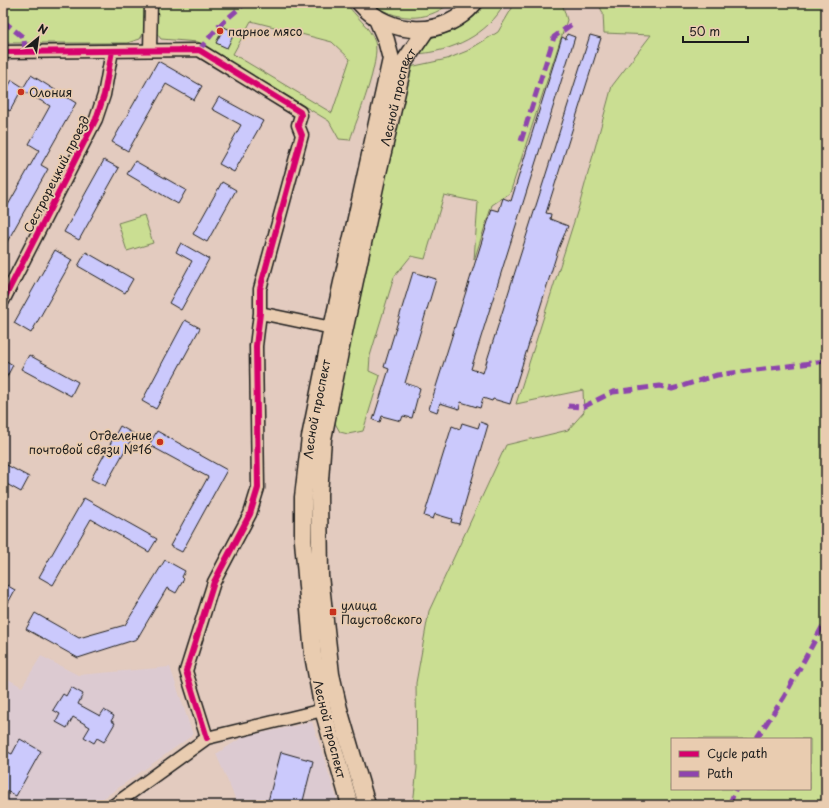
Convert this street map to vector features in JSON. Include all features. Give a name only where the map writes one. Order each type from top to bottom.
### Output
[{"type":"main road","points":[[360,3],[376,18],[391,25],[402,28],[426,30],[442,26],[457,19],[474,3]]},
{"type":"main road","name":"Лесной проспект","points":[[367,805],[339,709],[331,674],[323,614],[320,576],[319,494],[316,438],[332,328],[391,59],[386,40],[376,18]]},
{"type":"main road","name":"Лесной проспект","points":[[350,805],[323,710],[313,655],[303,540],[303,497],[316,438],[344,332],[404,62],[426,30]]},
{"type":"street","points":[[150,50],[151,3]]},
{"type":"street","points":[[3,52],[199,50],[300,112],[301,115],[298,125],[302,135],[260,288],[260,313],[256,346],[258,488],[250,514],[214,582],[186,671],[207,738]]},
{"type":"street","name":"Сестрорецкий проезд","points":[[3,301],[96,119],[104,96],[112,51]]},
{"type":"street","points":[[260,313],[332,328]]},
{"type":"street","points":[[114,805],[207,738],[323,710]]},
{"type":"shaded area","points":[[41,656],[78,675],[170,667],[193,735],[94,805],[3,805],[3,681],[8,679],[22,687]]},
{"type":"shaded area","points":[[312,722],[339,805],[238,805],[216,754],[243,737]]},
{"type":"green space","points":[[3,3],[145,3],[144,32],[140,39],[127,43],[3,43]]},
{"type":"green space","points":[[156,3],[346,3],[370,31],[375,42],[376,51],[372,76],[350,140],[339,139],[329,121],[198,42],[161,39],[155,31]],"holes":[[[251,21],[332,42],[350,59],[332,113],[233,54]]]},
{"type":"green space","points":[[370,3],[450,3],[440,10],[430,14],[420,17],[410,17],[390,13]]},
{"type":"green space","points":[[487,3],[505,3],[498,14],[479,33],[467,40],[442,50],[416,54],[426,39],[453,31],[474,17]]},
{"type":"green space","points":[[515,3],[562,3],[567,20],[510,193],[492,205],[474,260],[478,202],[444,195],[425,259],[411,256],[394,277],[370,356],[369,371],[380,376],[363,431],[348,434],[340,432],[332,418],[378,203],[410,67],[447,59],[467,51],[498,32]]},
{"type":"green space","points":[[598,3],[826,3],[826,805],[413,805],[417,768],[416,683],[429,611],[506,445],[568,430],[584,412],[583,390],[516,404],[579,206],[612,86],[651,35],[604,33],[603,13]]},
{"type":"green space","points":[[144,215],[153,243],[127,251],[118,223]]},
{"type":"building","points":[[224,27],[235,32],[227,48],[216,43]]},
{"type":"building","points":[[567,34],[575,37],[471,369],[483,373],[590,35],[601,38],[546,213],[551,214],[550,219],[568,226],[559,247],[510,404],[483,398],[480,408],[461,402],[459,409],[440,403],[437,412],[429,409],[492,209],[499,211],[503,198],[511,201],[562,37],[566,39]]},
{"type":"building","points":[[158,61],[202,86],[194,100],[166,84],[128,151],[112,142]]},
{"type":"building","points":[[31,75],[76,103],[41,165],[48,169],[3,249],[3,214],[39,150],[29,144],[50,106],[22,90]]},
{"type":"building","points":[[12,80],[23,87],[10,111],[3,107],[3,86],[7,89]]},
{"type":"building","points":[[219,97],[263,121],[234,172],[219,164],[241,125],[212,109]]},
{"type":"building","points":[[104,160],[119,168],[79,240],[64,232]]},
{"type":"building","points":[[135,161],[186,190],[178,204],[127,174]]},
{"type":"building","points":[[222,182],[236,190],[207,242],[193,234]]},
{"type":"building","points":[[181,243],[209,259],[181,310],[169,303],[192,261],[176,252]]},
{"type":"building","points":[[55,250],[72,260],[31,333],[14,323]]},
{"type":"building","points":[[86,252],[133,279],[125,293],[78,266]]},
{"type":"building","points":[[413,272],[436,279],[405,383],[420,388],[412,418],[403,416],[401,421],[382,416],[380,422],[373,420],[389,369],[384,367]]},
{"type":"building","points":[[185,320],[200,328],[156,409],[142,401]]},
{"type":"building","points":[[29,355],[78,382],[71,396],[21,369]]},
{"type":"building","points":[[3,359],[13,365],[3,384]]},
{"type":"building","points":[[480,422],[488,425],[459,524],[451,522],[452,519],[435,514],[433,519],[424,516],[452,426],[460,429],[462,423],[478,428]]},
{"type":"building","points":[[120,426],[134,434],[105,486],[91,479]]},
{"type":"building","points":[[157,431],[227,470],[182,552],[170,546],[208,477],[149,445]]},
{"type":"building","points":[[3,463],[29,477],[21,492],[3,482]]},
{"type":"building","points":[[84,498],[157,539],[149,552],[91,519],[53,585],[39,577]]},
{"type":"building","points":[[165,560],[185,571],[182,577],[184,579],[176,593],[167,588],[137,639],[78,658],[26,629],[35,613],[79,638],[125,625]]},
{"type":"building","points":[[3,583],[15,590],[8,603],[3,600]]},
{"type":"building","points":[[71,687],[83,694],[78,704],[100,716],[104,710],[114,716],[111,721],[115,723],[104,742],[97,738],[94,743],[84,737],[90,727],[73,717],[67,728],[56,722],[60,714],[53,710],[63,694],[66,696]]},
{"type":"building","points":[[20,739],[41,751],[16,796],[3,789],[3,750],[12,754]]},
{"type":"building","points":[[281,752],[313,761],[302,805],[267,805]]},
{"type":"marked path","points":[[199,50],[218,27],[245,3]]},
{"type":"marked path","points":[[3,21],[24,38],[25,52]]},
{"type":"marked path","points":[[521,141],[554,37],[572,24]]},
{"type":"marked path","points":[[568,406],[583,407],[613,392],[660,386],[672,389],[717,375],[826,361]]},
{"type":"marked path","points":[[757,738],[784,697],[826,620]]},
{"type":"marked path","points":[[729,805],[736,790]]},
{"type":"cycle path","points":[[3,52],[199,50],[300,112],[301,115],[298,125],[302,135],[260,289],[260,313],[256,346],[258,488],[250,514],[214,582],[186,671],[207,738]]},
{"type":"cycle path","points":[[3,301],[96,119],[104,95],[112,51]]},
{"type":"place","name":"парное мясо","points":[[220,31]]},
{"type":"place","name":"Олония","points":[[21,92]]},
{"type":"place","name":"Отделение почтовой связи №16","points":[[160,442]]},
{"type":"place","name":"улица Паустовского","points":[[333,612]]}]
